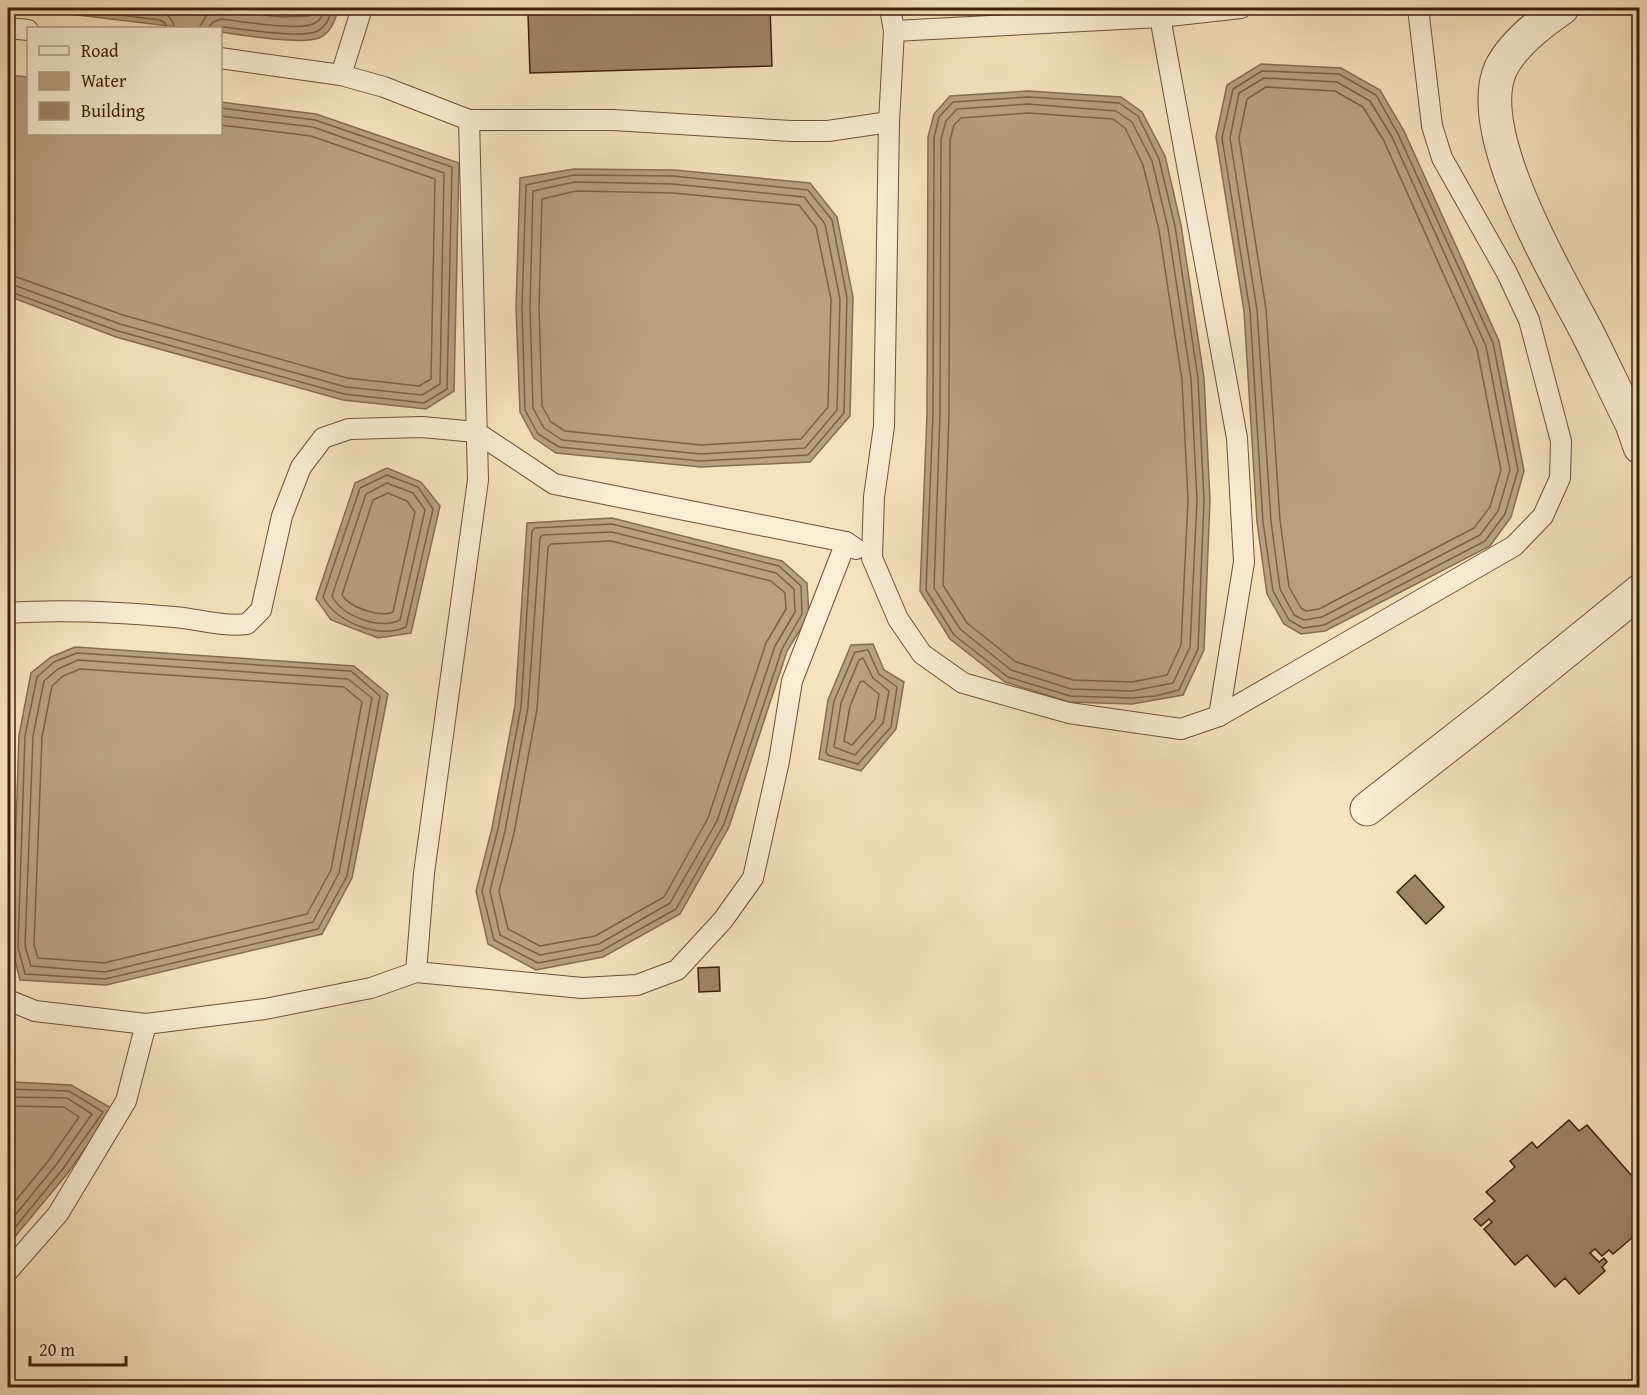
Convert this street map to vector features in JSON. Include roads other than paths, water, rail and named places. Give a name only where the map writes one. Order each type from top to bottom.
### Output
[{"type":"street","points":[[1562,8],[1516,47],[1501,69],[1496,96],[1498,129],[1508,169],[1542,246],[1632,424],[1640,447]]},
{"type":"street","points":[[1367,809],[1497,708],[1640,591]]},
{"type":"lane","points":[[341,75],[362,8]]},
{"type":"lane","points":[[890,8],[894,31],[889,122],[884,426],[874,497],[872,558],[898,618],[922,654],[963,683],[1070,713],[1181,729],[1219,716],[1514,546],[1543,516],[1560,478],[1561,441],[1529,320],[1507,273],[1442,158],[1432,126],[1418,8]]},
{"type":"lane","points":[[894,31],[1160,17],[1241,8]]},
{"type":"lane","points":[[1160,17],[1237,438],[1244,562],[1219,716]]},
{"type":"lane","points":[[8,28],[27,30]]},
{"type":"lane","points":[[222,58],[341,75],[384,87],[469,120],[614,120],[791,131],[828,130],[889,122]]},
{"type":"lane","points":[[416,972],[424,873],[478,480],[469,120]]},
{"type":"lane","points":[[8,613],[54,611],[177,617],[227,626],[247,624],[261,610],[282,516],[300,467],[323,438],[349,429],[422,427],[476,432],[554,484],[846,542],[872,558]]},
{"type":"lane","points":[[8,1000],[35,1011],[146,1024],[265,1009],[371,987],[416,972],[582,987],[637,985],[677,970],[723,920],[753,878],[779,761],[792,681],[846,542]]},
{"type":"lane","points":[[8,1271],[58,1214],[126,1101],[146,1024]]},
{"type":"water","points":[[19,8],[339,8],[327,32],[319,38],[310,40],[271,39],[222,32],[222,27],[178,27]]},
{"type":"water","points":[[1261,64],[1341,68],[1380,90],[1404,131],[1499,341],[1524,471],[1511,517],[1490,546],[1325,631],[1301,634],[1284,624],[1267,594],[1257,522],[1244,311],[1216,137],[1227,85]]},
{"type":"water","points":[[8,75],[27,77],[27,135],[222,135],[222,102],[316,114],[459,163],[454,391],[426,409],[343,400],[116,337],[8,296]]},
{"type":"water","points":[[1028,91],[1121,97],[1142,112],[1165,156],[1181,225],[1204,378],[1210,500],[1204,650],[1183,695],[1132,704],[1069,702],[1005,682],[950,639],[920,591],[927,414],[928,137],[934,114],[950,96]]},
{"type":"water","points":[[574,169],[674,170],[810,183],[837,217],[853,297],[850,416],[810,462],[701,467],[556,453],[534,438],[520,412],[516,308],[520,178]]},
{"type":"water","points":[[387,468],[421,482],[440,506],[411,633],[378,638],[331,620],[316,599],[355,483]]},
{"type":"water","points":[[612,518],[782,561],[807,583],[809,615],[787,651],[729,827],[680,914],[603,957],[536,970],[488,944],[476,891],[492,828],[515,706],[527,523]]},
{"type":"water","points":[[873,644],[884,670],[904,682],[896,729],[861,771],[819,759],[828,700],[851,645]]},
{"type":"water","points":[[75,647],[354,666],[388,694],[352,878],[322,934],[106,985],[20,980],[12,948],[19,735],[31,673],[51,657]]},
{"type":"water","points":[[14,1082],[71,1085],[113,1109],[67,1174],[8,1245],[8,1084]]}]
